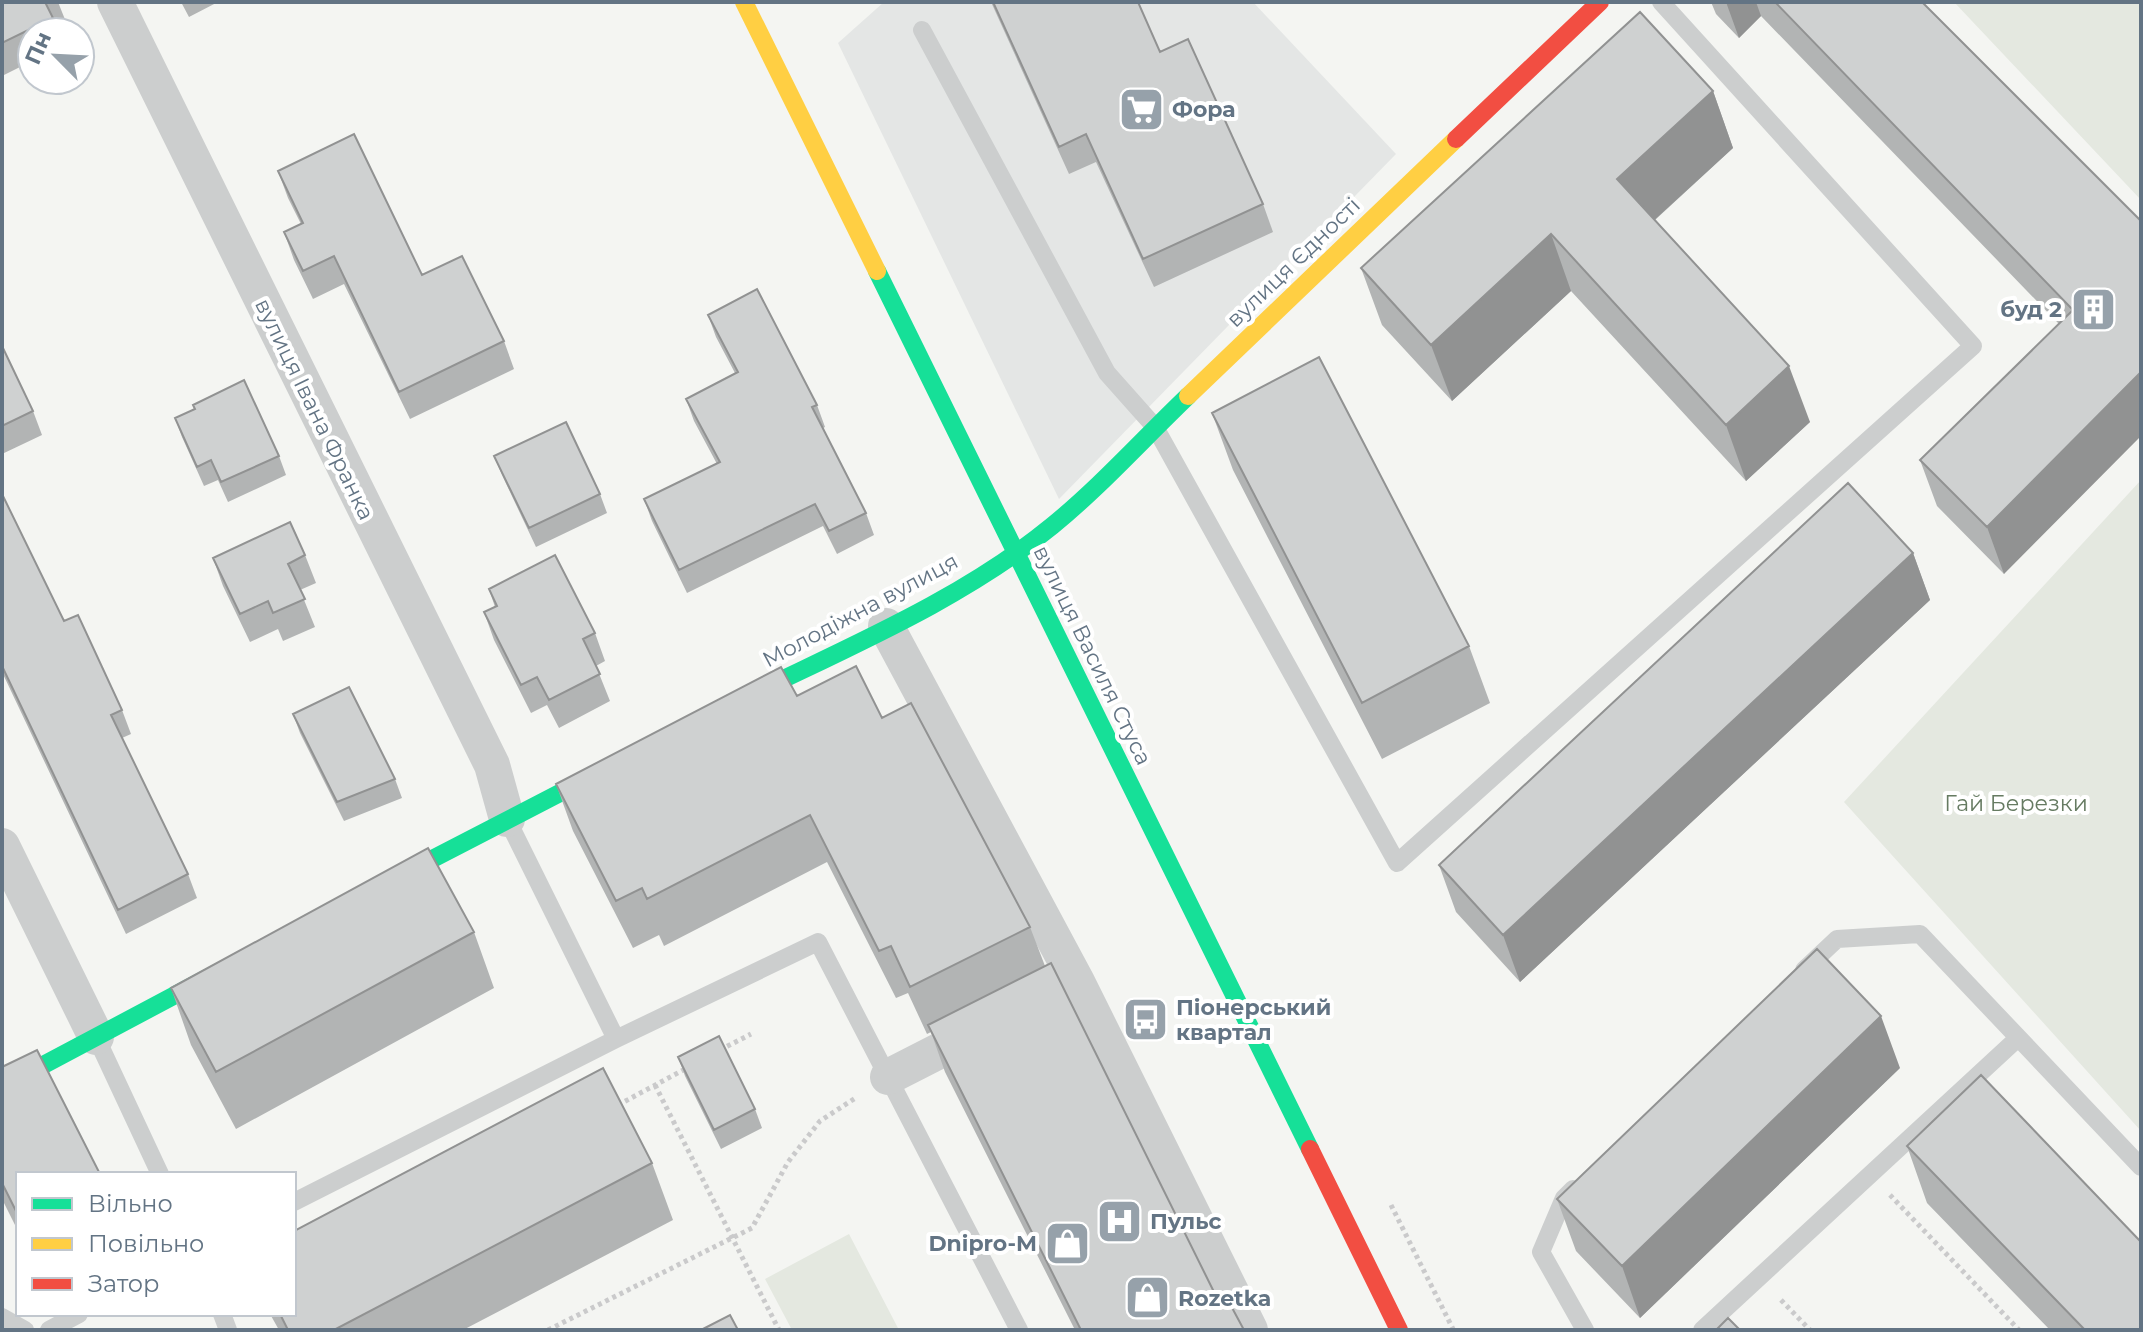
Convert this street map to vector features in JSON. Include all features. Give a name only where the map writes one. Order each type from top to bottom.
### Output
[{"type":"street","name":"вулиця Івана Франка","points":[[115,2],[492,765],[507,819]]},
{"type":"street","name":"вулиця Василя Стуса","points":[[744,2],[1399,1330]]},
{"type":"street","name":"вулиця Єдності","points":[[1016,553],[1052,526],[1600,2]]},
{"type":"street","name":"Молодіжна вулиця","points":[[718,712],[886,626],[1016,553]]},
{"type":"street","points":[[886,626],[1064,989],[1250,1330]]},
{"type":"street","points":[[370,892],[633,755]]},
{"type":"street","points":[[2,846],[96,1037]]},
{"type":"street","points":[[2,1087],[247,957]]},
{"type":"street","points":[[888,1077],[1010,1015]]},
{"type":"lane","points":[[922,30],[1107,373],[1155,427],[1397,863],[1973,346],[1661,2]]},
{"type":"lane","points":[[507,819],[616,1039]]},
{"type":"lane","points":[[1791,982],[1837,939],[1920,934],[2141,1167]]},
{"type":"lane","points":[[296,1201],[616,1039],[818,942],[1019,1330]]},
{"type":"lane","points":[[96,1037],[159,1172]]},
{"type":"lane","points":[[1702,1330],[2018,1038]]},
{"type":"lane","points":[[1585,1330],[1541,1252],[1564,1198],[1587,1176]]},
{"type":"lane","points":[[49,1330],[75,1316]]},
{"type":"lane","points":[[2,1317],[25,1330]]},
{"type":"path","points":[[710,1056],[751,1034]]},
{"type":"path","points":[[614,1107],[696,1063]]},
{"type":"path","points":[[548,1330],[752,1228],[788,1162],[820,1121],[888,1077]]},
{"type":"path","points":[[655,1085],[779,1330]]},
{"type":"path","points":[[1870,1174],[2019,1330]]},
{"type":"path","points":[[1881,1208],[1903,1187]]},
{"type":"path","points":[[1770,1310],[1792,1290]]},
{"type":"path","points":[[1781,1300],[1810,1330]]},
{"type":"shaded area","points":[[884,2],[1253,2],[1396,154],[1059,499],[838,43]]},
{"type":"green space","points":[[1954,2],[2141,2],[2141,200]]},
{"type":"green space","name":"Гай Березки","points":[[2141,480],[2141,1131],[1844,802]]},
{"type":"green space","points":[[849,1234],[899,1330],[792,1330],[765,1279]]},
{"type":"building","points":[[2,2],[45,2],[52,16],[16,16],[16,36],[2,43]]},
{"type":"building","points":[[993,2],[1138,2],[1160,52],[1188,39],[1263,204],[1143,259],[1086,134],[1059,147]]},
{"type":"building","name":"буд 2","points":[[1775,2],[1922,2],[2141,221],[2141,372],[1987,527],[1920,460],[2073,310]]},
{"type":"building","points":[[1640,12],[1713,91],[1617,179],[1789,366],[1726,425],[1551,234],[1431,345],[1361,268]]},
{"type":"building","points":[[354,134],[422,275],[462,256],[504,341],[399,392],[334,256],[303,271],[284,232],[303,223],[278,171]]},
{"type":"building","points":[[757,289],[817,405],[812,407],[866,513],[829,531],[815,504],[679,570],[644,499],[720,462],[686,399],[738,372],[708,315]]},
{"type":"building","points":[[2,346],[33,411],[2,426]]},
{"type":"building","points":[[1319,357],[1469,646],[1362,703],[1212,413]]},
{"type":"building","points":[[244,380],[279,456],[221,482],[211,460],[197,467],[175,418],[195,409],[193,405]]},
{"type":"building","points":[[566,422],[600,494],[529,528],[494,456]]},
{"type":"building","points":[[1848,483],[1913,553],[1503,935],[1439,865]]},
{"type":"building","points":[[2,494],[64,621],[78,615],[122,710],[111,715],[188,874],[118,910],[2,666]]},
{"type":"building","points":[[290,522],[305,555],[288,564],[305,599],[273,613],[268,601],[240,614],[213,558]]},
{"type":"building","points":[[555,555],[595,633],[583,639],[600,674],[549,700],[537,677],[521,685],[484,612],[497,606],[489,589]]},
{"type":"building","points":[[856,666],[882,718],[911,703],[1030,927],[910,987],[891,946],[879,951],[810,815],[647,899],[642,888],[616,901],[556,784],[781,667],[797,696]]},
{"type":"building","points":[[349,687],[395,779],[337,802],[293,714]]},
{"type":"building","points":[[428,848],[474,932],[216,1072],[171,988]]},
{"type":"building","points":[[1817,949],[1881,1016],[1622,1266],[1557,1199]]},
{"type":"building","points":[[1051,963],[1214,1292],[1230,1304],[1244,1330],[1081,1330],[928,1025]]},
{"type":"building","points":[[719,1036],[755,1109],[714,1130],[678,1057]]},
{"type":"building","points":[[37,1050],[99,1172],[16,1172],[16,1211],[2,1183],[2,1067]]},
{"type":"building","points":[[603,1068],[652,1163],[334,1330],[288,1330],[281,1316],[296,1316],[296,1230]]},
{"type":"building","points":[[1981,1075],[2141,1242],[2141,1330],[2085,1330],[1907,1146]]},
{"type":"building","points":[[730,1315],[738,1330],[701,1330]]},
{"type":"building","points":[[1728,1318],[1740,1330],[1716,1330]]},
{"type":"traffic: fast","points":[[877,271],[1310,1149]]},
{"type":"traffic: fast","points":[[734,703],[898,623],[1016,553],[1087,495],[1188,396]]},
{"type":"traffic: fast","points":[[382,885],[612,766]]},
{"type":"traffic: fast","points":[[2,1087],[226,968]]},
{"type":"traffic: slow","points":[[744,2],[877,271]]},
{"type":"traffic: slow","points":[[1188,396],[1456,139]]},
{"type":"traffic: jam","points":[[1456,139],[1600,2]]},
{"type":"traffic: jam","points":[[1310,1149],[1399,1330]]},
{"type":"place","name":"Фора","points":[[1141,109]]},
{"type":"place","name":"буд 2","points":[[2093,309]]},
{"type":"place","name":"Піонерський квартал","points":[[1145,1020]]},
{"type":"place","name":"Пульс","points":[[1119,1221]]},
{"type":"place","name":"Dnipro-M","points":[[1068,1243]]},
{"type":"place","name":"Rozetka","points":[[1147,1298]]}]
